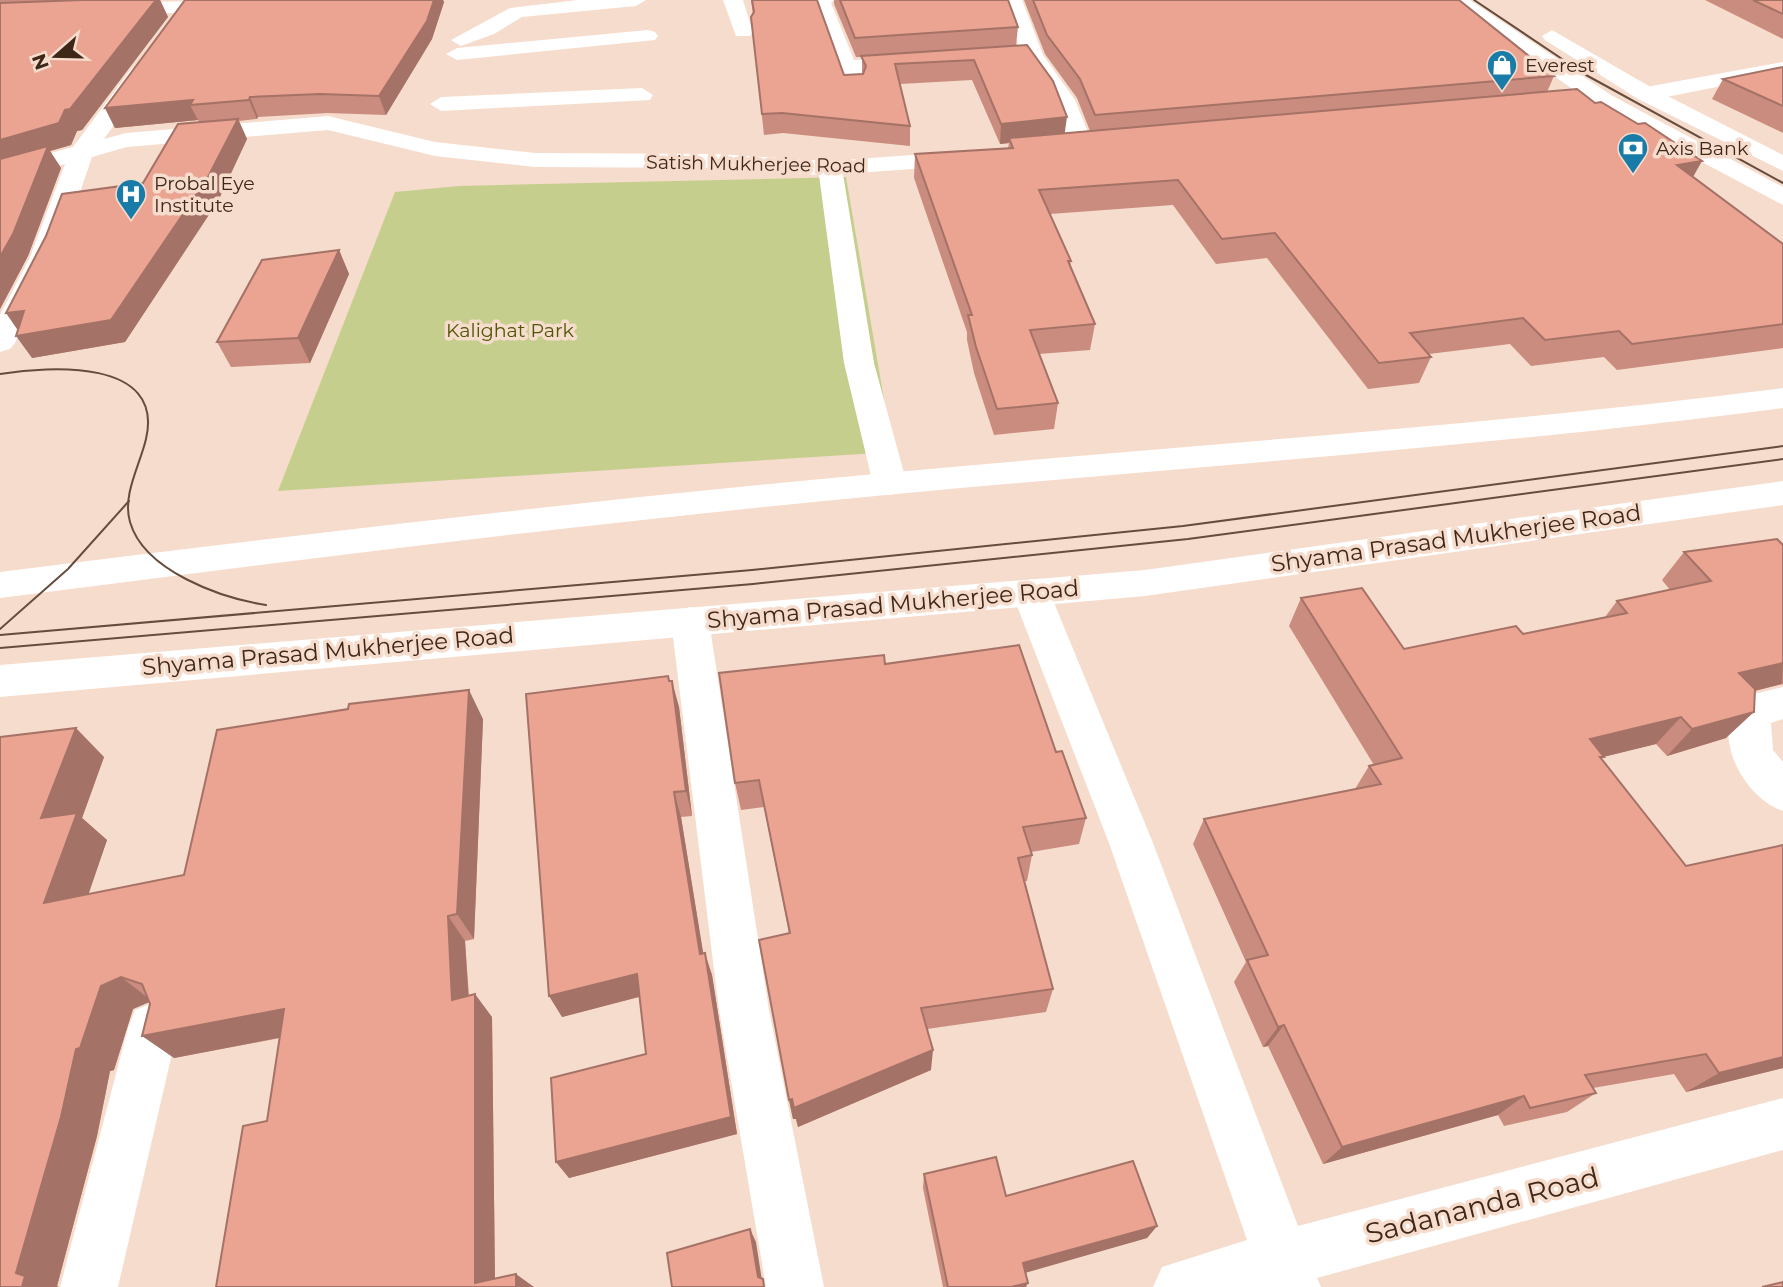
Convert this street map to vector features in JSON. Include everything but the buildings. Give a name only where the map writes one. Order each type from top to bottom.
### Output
[{"type":"street","points":[[459,47],[517,12],[636,0]]},
{"type":"street","points":[[733,0],[743,32]]},
{"type":"street","points":[[824,0],[821,2],[850,77],[938,61]]},
{"type":"street","points":[[1012,0],[1022,56],[1064,100],[1082,147]]},
{"type":"street","points":[[1457,0],[1603,100],[1783,197]]},
{"type":"street","points":[[95,10],[258,4]]},
{"type":"street","points":[[176,25],[189,6]]},
{"type":"street","points":[[427,123],[472,14]]},
{"type":"street","points":[[1530,21],[1646,94],[1783,164]]},
{"type":"street","points":[[459,47],[648,36]]},
{"type":"street","points":[[0,343],[44,257],[82,152],[154,54]]},
{"type":"street","points":[[1646,94],[1783,68]]},
{"type":"street","points":[[427,123],[642,95]]},
{"type":"street","points":[[1564,103],[1603,100]]},
{"type":"street","name":"Satish Mukherjee Road","points":[[0,175],[126,140],[328,123],[427,123],[435,149],[535,160],[718,161],[830,168],[989,156]]},
{"type":"street","points":[[1055,149],[1109,144]]},
{"type":"street","points":[[830,168],[859,363],[890,484]]},
{"type":"street","points":[[0,585],[454,527],[890,484],[1451,438],[1783,398]]},
{"type":"street","name":"Shyama Prasad Mukherjee Road","points":[[0,681],[1145,583],[1783,493]]},
{"type":"street","points":[[1031,593],[1130,843],[1287,1273]]},
{"type":"street","points":[[690,621],[744,1010],[794,1287]]},
{"type":"street","points":[[1783,703],[1760,707],[1750,718],[1752,756],[1783,793]]},
{"type":"street","points":[[89,1287],[153,1028]]},
{"type":"street","name":"Sadananda Road","points":[[1182,1287],[1287,1273],[1783,1124]]},
{"type":"green space","name":"Kalighat Park","points":[[846,177],[893,452],[278,491],[395,192],[459,186]]},
{"type":"tram line","points":[[1474,0],[1586,75],[1783,183]]},
{"type":"tram line","points":[[0,374],[46,369],[99,373],[121,381],[138,394],[147,413],[146,439],[128,502]]},
{"type":"tram line","points":[[0,635],[752,570],[1183,526],[1783,446]]},
{"type":"tram line","points":[[0,648],[753,584],[1188,539],[1783,459]]},
{"type":"tram line","points":[[0,629],[68,569],[128,502]]},
{"type":"tram line","points":[[128,502],[130,522],[138,539],[151,555],[167,568],[207,589],[266,605]]},
{"type":"place","name":"Everest","points":[[1502,92]]},
{"type":"place","name":"Axis Bank","points":[[1633,175]]},
{"type":"place","name":"Probal Eye Institute","points":[[131,221]]}]
